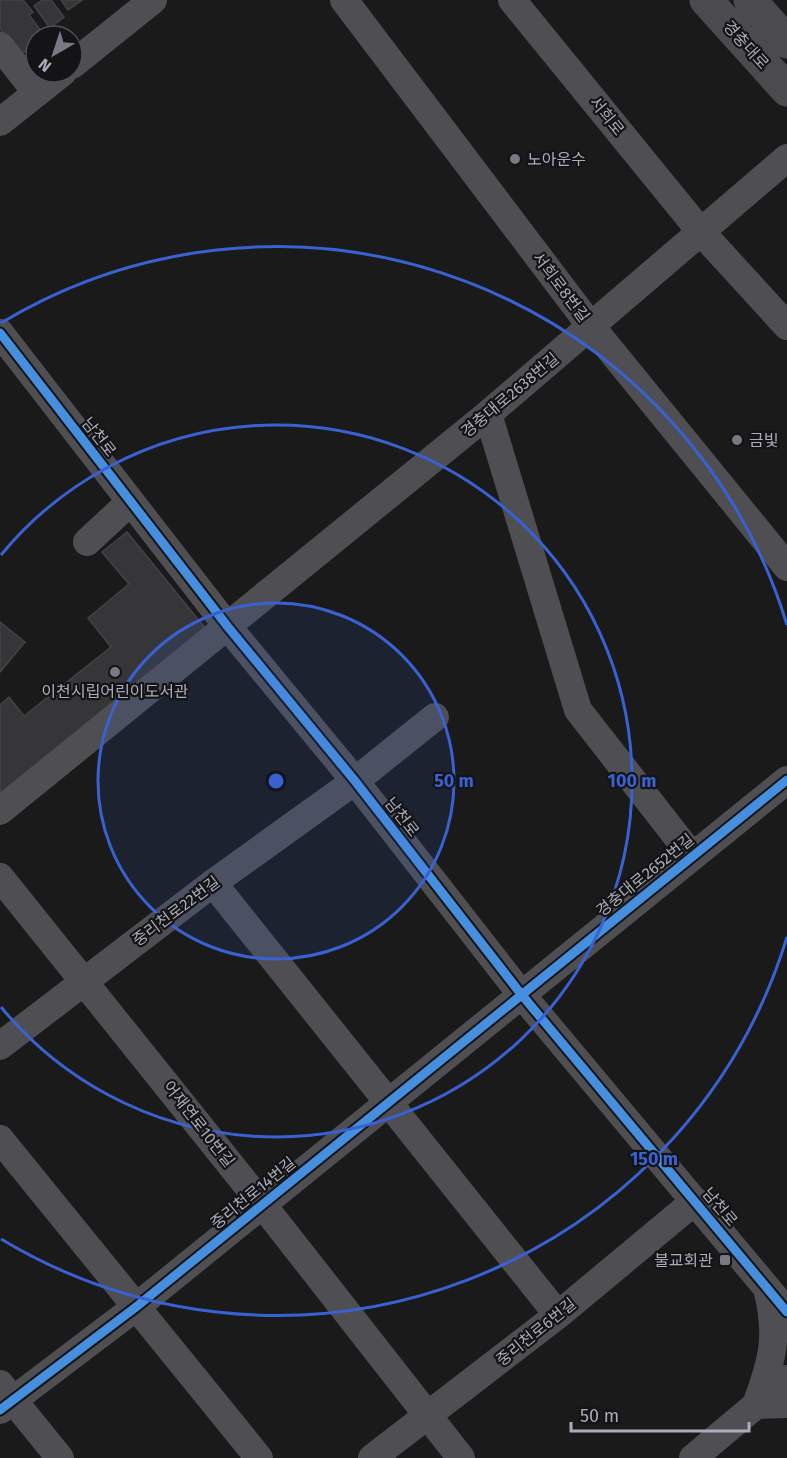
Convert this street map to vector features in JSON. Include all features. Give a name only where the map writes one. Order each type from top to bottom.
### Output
[{"type":"main road","name":"경충대로","points":[[706,0],[787,90]]},
{"type":"main road","name":"경충대로","points":[[750,0],[787,42]]},
{"type":"street","points":[[84,55],[153,0]]},
{"type":"street","name":"서희로8번길","points":[[344,0],[590,326],[787,567]]},
{"type":"street","name":"서희로","points":[[512,0],[701,231]]},
{"type":"street","points":[[0,46],[37,93]]},
{"type":"street","points":[[0,122],[48,84]]},
{"type":"street","name":"경충대로2638번길","points":[[228,627],[488,414],[787,158]]},
{"type":"street","points":[[701,231],[787,326]]},
{"type":"street","name":"남천로","points":[[0,333],[228,627],[355,781],[521,994],[695,1201],[777,1292],[787,1312]]},
{"type":"street","points":[[488,414],[578,710],[692,856]]},
{"type":"street","points":[[87,542],[130,502]]},
{"type":"street","points":[[0,811],[228,627]]},
{"type":"street","points":[[355,781],[435,717]]},
{"type":"street","name":"경충대로2652번길","points":[[521,994],[787,780]]},
{"type":"street","name":"중리천로22번길","points":[[0,1046],[213,883],[355,781]]},
{"type":"street","name":"어재연로10번길","points":[[0,877],[262,1204],[461,1458]]},
{"type":"street","points":[[213,883],[558,1315]]},
{"type":"street","name":"중리천로14번길","points":[[4,1398],[136,1306],[521,994]]},
{"type":"street","points":[[0,1139],[259,1458]]},
{"type":"street","name":"중리천로6번길","points":[[372,1458],[558,1315],[695,1201]]},
{"type":"street","points":[[756,1405],[771,1363],[777,1292]]},
{"type":"street","points":[[693,1458],[787,1379]]},
{"type":"street","points":[[4,1398],[60,1458]]},
{"type":"street","points":[[756,1405],[787,1404]]},
{"type":"building","points":[[0,0],[23,0],[33,12],[29,15],[36,24],[24,24],[24,52],[20,55],[0,29]]},
{"type":"building","points":[[42,0],[51,0],[64,17],[55,24],[47,24],[34,6]]},
{"type":"building","points":[[61,0],[82,0],[68,10]]},
{"type":"building","name":"이천시립어린이도서관","points":[[127,532],[205,628],[0,793],[0,705],[9,697],[24,716],[111,647],[88,618],[129,584],[102,552]]},
{"type":"building","points":[[0,622],[25,642],[0,672]]},
{"type":"cycle path","points":[[0,333],[228,627],[355,781],[521,994],[787,1312]]},
{"type":"cycle path","points":[[0,1410],[136,1307],[787,780]]},
{"type":"place","name":"노아운수","points":[[515,159]]},
{"type":"place","name":"금빛","points":[[737,440]]},
{"type":"place","name":"이천시립어린이도서관","points":[[115,672]]},
{"type":"place","name":"불교회관","points":[[725,1260]]}]
